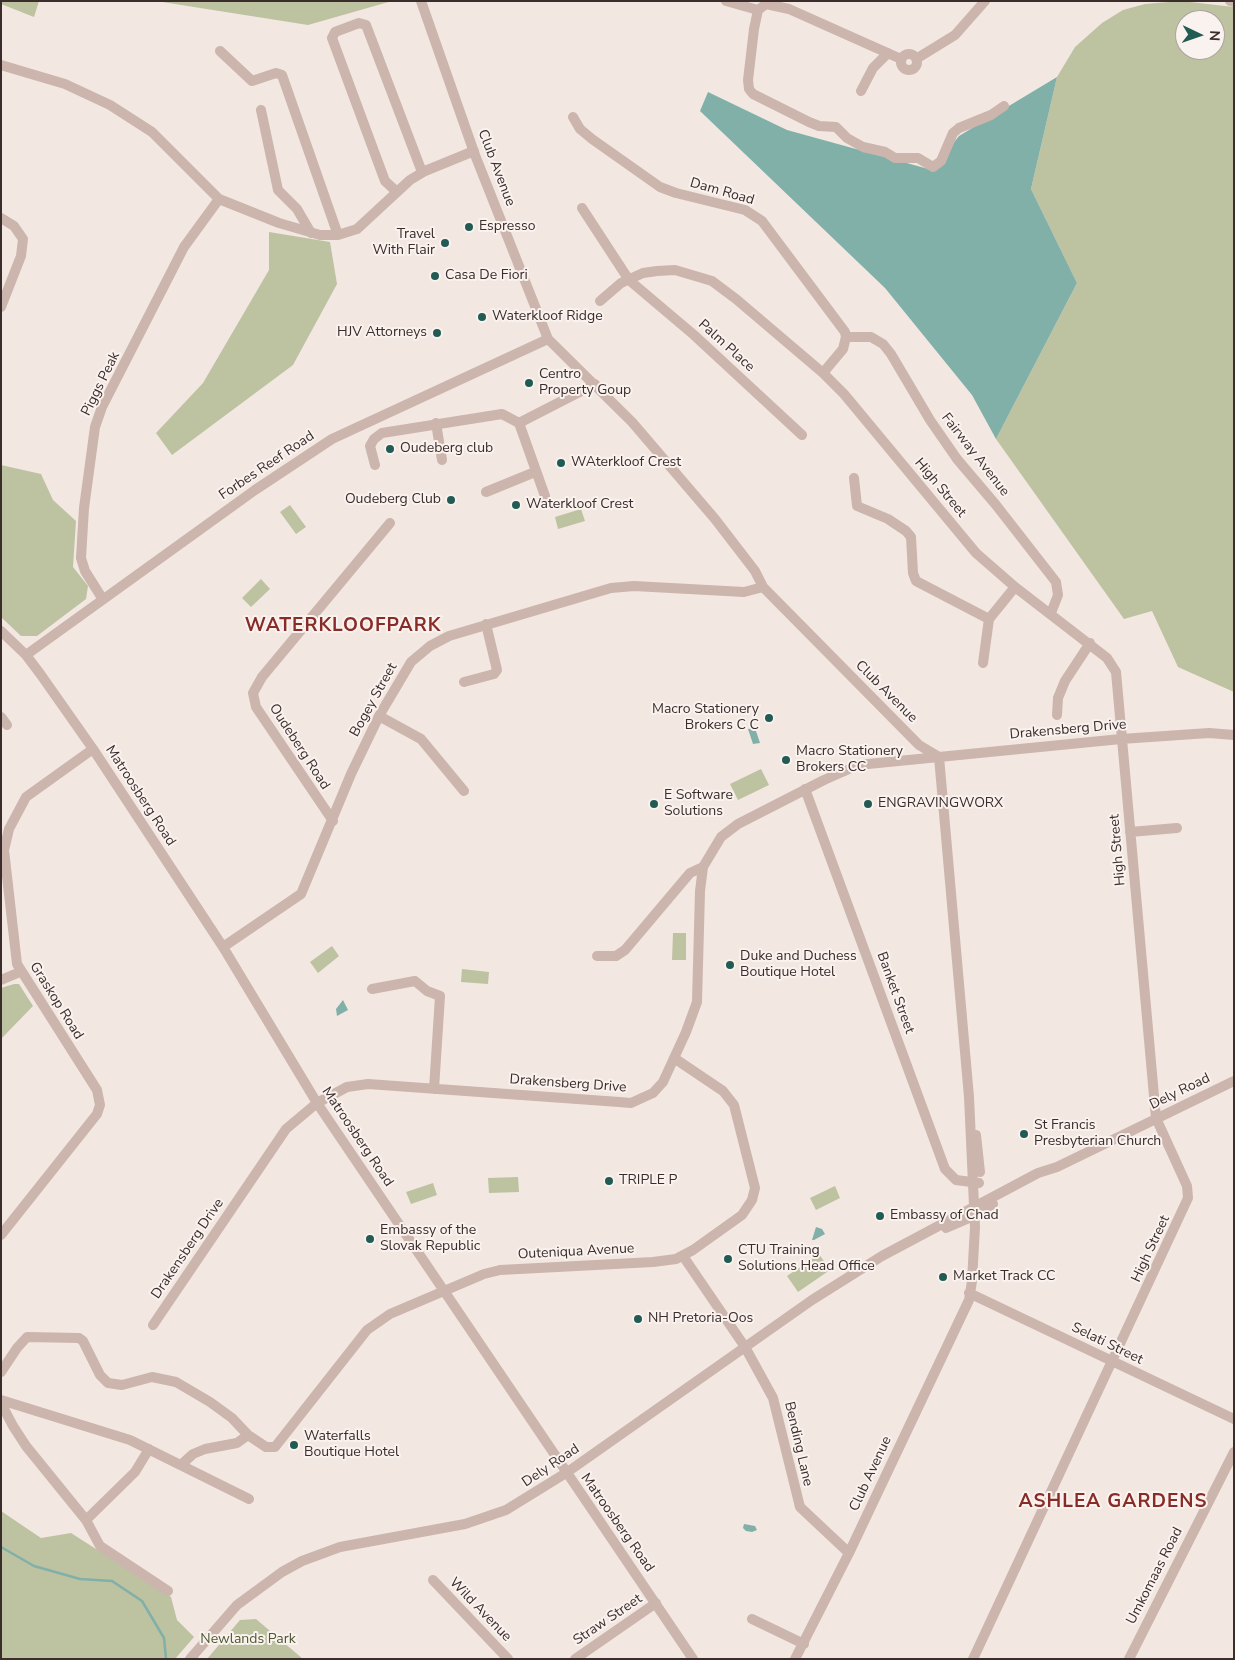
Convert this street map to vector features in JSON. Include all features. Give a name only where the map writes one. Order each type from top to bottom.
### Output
[{"type":"street","name":"Club Avenue","points":[[421,1],[474,151],[548,339],[632,422],[715,519],[755,571],[763,587],[919,745],[939,757],[970,1096],[978,1147],[977,1183],[980,1264],[971,1296],[804,1644],[795,1659]]},
{"type":"street","points":[[726,1],[758,10]]},
{"type":"street","points":[[985,1],[955,35],[916,58],[910,54],[905,55],[901,59],[790,9],[766,4],[758,10],[748,80],[753,94],[809,122],[819,126],[836,127],[847,138],[863,147],[885,152],[895,158],[918,158],[933,167],[941,161],[953,133],[959,128],[991,115],[1004,106]]},
{"type":"street","points":[[1230,1],[1234,2]]},
{"type":"street","points":[[396,192],[385,181],[332,38],[333,33],[359,23],[366,25],[422,172]]},
{"type":"street","points":[[220,51],[252,81],[276,73],[282,75],[338,235]]},
{"type":"street","points":[[862,91],[873,68],[888,53]]},
{"type":"street","points":[[1,65],[65,84],[110,105],[152,132],[219,199],[279,223],[311,233],[338,235],[352,232],[364,225],[396,192],[422,172],[474,151]]},
{"type":"street","points":[[261,110],[278,190],[298,209],[311,233]]},
{"type":"street","name":"Dam Road","points":[[573,117],[580,129],[592,139],[660,187],[676,193],[745,210],[757,216],[842,325],[846,336]]},
{"type":"street","name":"Piggs Peak","points":[[102,598],[85,571],[81,558],[84,508],[95,427],[102,407],[184,247],[219,199]]},
{"type":"street","name":"Palm Place","points":[[582,208],[629,280],[694,335],[802,435]]},
{"type":"street","points":[[1,218],[14,226],[23,239],[21,256],[1,306]]},
{"type":"street","name":"High Street","points":[[600,302],[613,289],[643,273],[668,270],[706,278],[736,298],[823,373],[844,394],[976,553],[1015,587],[1090,643],[1114,666],[1156,1118],[1187,1186],[1188,1198],[973,1659]]},
{"type":"street","points":[[823,373],[843,349],[846,336]]},
{"type":"street","name":"Fairway Avenue","points":[[846,336],[871,337],[883,344],[891,354],[930,420],[957,459],[996,505],[1056,582],[1058,595],[1051,613]]},
{"type":"street","name":"Forbes Reef Road","points":[[26,655],[102,598],[297,460],[332,439],[548,339]]},
{"type":"street","points":[[519,423],[595,384]]},
{"type":"street","points":[[374,466],[370,449],[374,439],[386,432],[502,414],[519,423],[545,496]]},
{"type":"street","points":[[436,423],[442,460]]},
{"type":"street","points":[[486,492],[535,472]]},
{"type":"street","points":[[854,478],[857,506],[888,519],[906,531],[911,537],[913,573],[916,581],[989,619]]},
{"type":"street","name":"Oudeberg Road","points":[[333,821],[256,707],[253,693],[262,676],[390,523]]},
{"type":"street","name":"Bogey Street","points":[[223,947],[301,894],[351,774],[379,716],[401,677],[421,652],[449,636],[620,586],[737,592],[763,587]]},
{"type":"street","points":[[984,663],[989,619],[1015,587]]},
{"type":"street","points":[[464,682],[494,674],[497,670],[486,624]]},
{"type":"street","name":"Matroosberg Road","points":[[1,631],[26,655],[92,749],[223,947],[317,1103],[443,1290],[496,1364],[566,1473],[693,1659]]},
{"type":"street","points":[[1057,715],[1058,698],[1065,681],[1090,643]]},
{"type":"street","points":[[379,716],[421,738],[464,791]]},
{"type":"street","name":"Drakensberg Drive","points":[[153,1325],[286,1128],[317,1103],[347,1087],[358,1085],[434,1089],[631,1103],[653,1093],[659,1087],[695,1012],[697,1002],[700,891],[703,867],[714,847],[728,831],[805,789],[858,765],[1121,739],[1209,733],[1234,735]]},
{"type":"street","points":[[904,761],[919,745]]},
{"type":"street","name":"Graskop Road","points":[[2,1233],[97,1114],[101,1101],[97,1090],[20,972],[14,953],[5,864],[5,840],[20,805],[30,793],[92,749]]},
{"type":"street","name":"Banket Street","points":[[805,789],[946,1169],[956,1180],[977,1183]]},
{"type":"street","points":[[1130,832],[1176,828]]},
{"type":"street","points":[[597,956],[616,956],[625,950],[690,874],[703,867]]},
{"type":"street","points":[[1,980],[20,972]]},
{"type":"street","points":[[372,989],[415,981],[427,991],[440,996],[434,1089]]},
{"type":"street","name":"Outeniqua Avenue","points":[[248,1435],[266,1447],[276,1446],[367,1330],[390,1314],[443,1290],[500,1270],[653,1262],[684,1256],[742,1215],[752,1200],[754,1188],[738,1117],[729,1097],[708,1079],[674,1058]]},
{"type":"street","name":"Dely Road","points":[[190,1659],[237,1605],[274,1577],[302,1561],[340,1547],[482,1520],[531,1497],[846,1277],[910,1241],[978,1210],[1038,1173],[1057,1167],[1234,1081]]},
{"type":"street","name":"Bending Lane","points":[[684,1256],[745,1347],[773,1398],[800,1507],[848,1553]]},
{"type":"street","name":"Selati Street","points":[[971,1296],[1234,1419]]},
{"type":"street","points":[[1,1372],[16,1348],[27,1337],[82,1339],[100,1375],[108,1384],[122,1385],[152,1377],[176,1382],[191,1389],[217,1407],[243,1428],[248,1435],[237,1442],[205,1449],[193,1454],[182,1464]]},
{"type":"street","points":[[1,1402],[101,1430],[182,1464],[249,1499]]},
{"type":"street","points":[[1,1402],[12,1426],[86,1520],[95,1541],[104,1551],[168,1591]]},
{"type":"street","points":[[86,1520],[135,1472],[149,1449]]},
{"type":"street","name":"Umkomaas Road","points":[[1129,1659],[1234,1452]]},
{"type":"street","name":"Wild Avenue","points":[[433,1580],[508,1659]]},
{"type":"street","name":"Straw Street","points":[[575,1659],[656,1603]]},
{"type":"street","points":[[752,1619],[804,1644]]},
{"type":"green space","points":[[1,1],[39,1],[34,17],[1,4]]},
{"type":"green space","points":[[156,1],[392,1],[308,25]]},
{"type":"green space","points":[[1181,1],[1234,7],[1234,692],[1178,667],[1152,611],[1124,619],[996,439],[1077,283],[1031,189],[1057,77],[1075,47],[1102,23],[1123,10],[1145,4]]},
{"type":"green space","points":[[269,232],[330,242],[337,284],[293,365],[172,455],[156,433],[203,383],[269,270]]},
{"type":"green space","points":[[1,465],[41,474],[53,500],[76,521],[73,567],[88,586],[86,599],[37,636],[21,636],[1,617]]},
{"type":"green space","points":[[290,505],[306,527],[296,534],[280,512]]},
{"type":"green space","points":[[581,509],[585,521],[558,529],[555,517]]},
{"type":"green space","points":[[261,579],[270,589],[251,607],[242,598]]},
{"type":"green space","points":[[761,769],[769,785],[738,800],[730,784]]},
{"type":"green space","points":[[673,933],[686,933],[686,960],[672,960]]},
{"type":"green space","points":[[332,946],[339,956],[318,973],[310,962]]},
{"type":"green space","points":[[462,969],[489,972],[488,984],[461,982]]},
{"type":"green space","points":[[19,984],[33,1006],[1,1039],[1,988]]},
{"type":"green space","points":[[518,1177],[519,1192],[489,1193],[488,1178]]},
{"type":"green space","points":[[433,1183],[437,1195],[411,1204],[406,1192]]},
{"type":"green space","points":[[835,1186],[840,1198],[816,1210],[810,1198]]},
{"type":"green space","points":[[819,1254],[830,1270],[798,1292],[787,1276]]},
{"type":"green space","points":[[1,1511],[41,1538],[71,1533],[171,1597],[177,1620],[194,1637],[175,1659],[1,1659]]},
{"type":"green space","name":"Newlands Park","points":[[256,1619],[303,1659],[207,1659],[240,1620]]},
{"type":"water","points":[[1057,77],[1031,189],[1077,283],[996,439],[972,395],[885,288],[700,111],[708,92],[787,130],[932,170],[959,136]]},
{"type":"water","points":[[755,728],[760,743],[753,744],[748,729]]},
{"type":"water","points":[[343,1000],[348,1010],[337,1016],[336,1009]]},
{"type":"water","points":[[816,1227],[822,1229],[825,1234],[812,1240]]},
{"type":"water","points":[[744,1524],[755,1526],[757,1530],[752,1532],[746,1531],[743,1528]]},
{"type":"waterway","points":[[1,1547],[34,1566],[80,1579],[112,1581],[142,1601],[164,1638],[166,1659]]},
{"type":"place","name":"Espresso","points":[[469,227]]},
{"type":"place","name":"Travel With Flair","points":[[445,243]]},
{"type":"place","name":"Casa De Fiori","points":[[435,276]]},
{"type":"place","name":"Waterkloof Ridge","points":[[482,317]]},
{"type":"place","name":"HJV Attorneys","points":[[437,333]]},
{"type":"place","name":"Centro Property Goup","points":[[529,383]]},
{"type":"place","name":"Oudeberg club","points":[[390,449]]},
{"type":"place","name":"WAterkloof Crest","points":[[561,463]]},
{"type":"place","name":"Oudeberg Club","points":[[451,500]]},
{"type":"place","name":"Waterkloof Crest","points":[[516,505]]},
{"type":"place","name":"Macro Stationery Brokers C C","points":[[769,718]]},
{"type":"place","name":"Macro Stationery Brokers CC","points":[[786,760]]},
{"type":"place","name":"E Software Solutions","points":[[654,804]]},
{"type":"place","name":"ENGRAVINGWORX","points":[[868,804]]},
{"type":"place","name":"Duke and Duchess Boutique Hotel","points":[[730,965]]},
{"type":"place","name":"St Francis Presbyterian Church","points":[[1024,1134]]},
{"type":"place","name":"TRIPLE P","points":[[609,1181]]},
{"type":"place","name":"Embassy of Chad","points":[[880,1216]]},
{"type":"place","name":"Embassy of the Slovak Republic","points":[[370,1239]]},
{"type":"place","name":"CTU Training Solutions Head Office","points":[[728,1259]]},
{"type":"place","name":"Market Track CC","points":[[943,1277]]},
{"type":"place","name":"NH Pretoria-Oos","points":[[638,1319]]},
{"type":"place","name":"Waterfalls Boutique Hotel","points":[[294,1445]]},
{"type":"district","name":"WATERKLOOFPARK","points":[[343,626]]},
{"type":"district","name":"ASHLEA GARDENS","points":[[1113,1502]]}]
